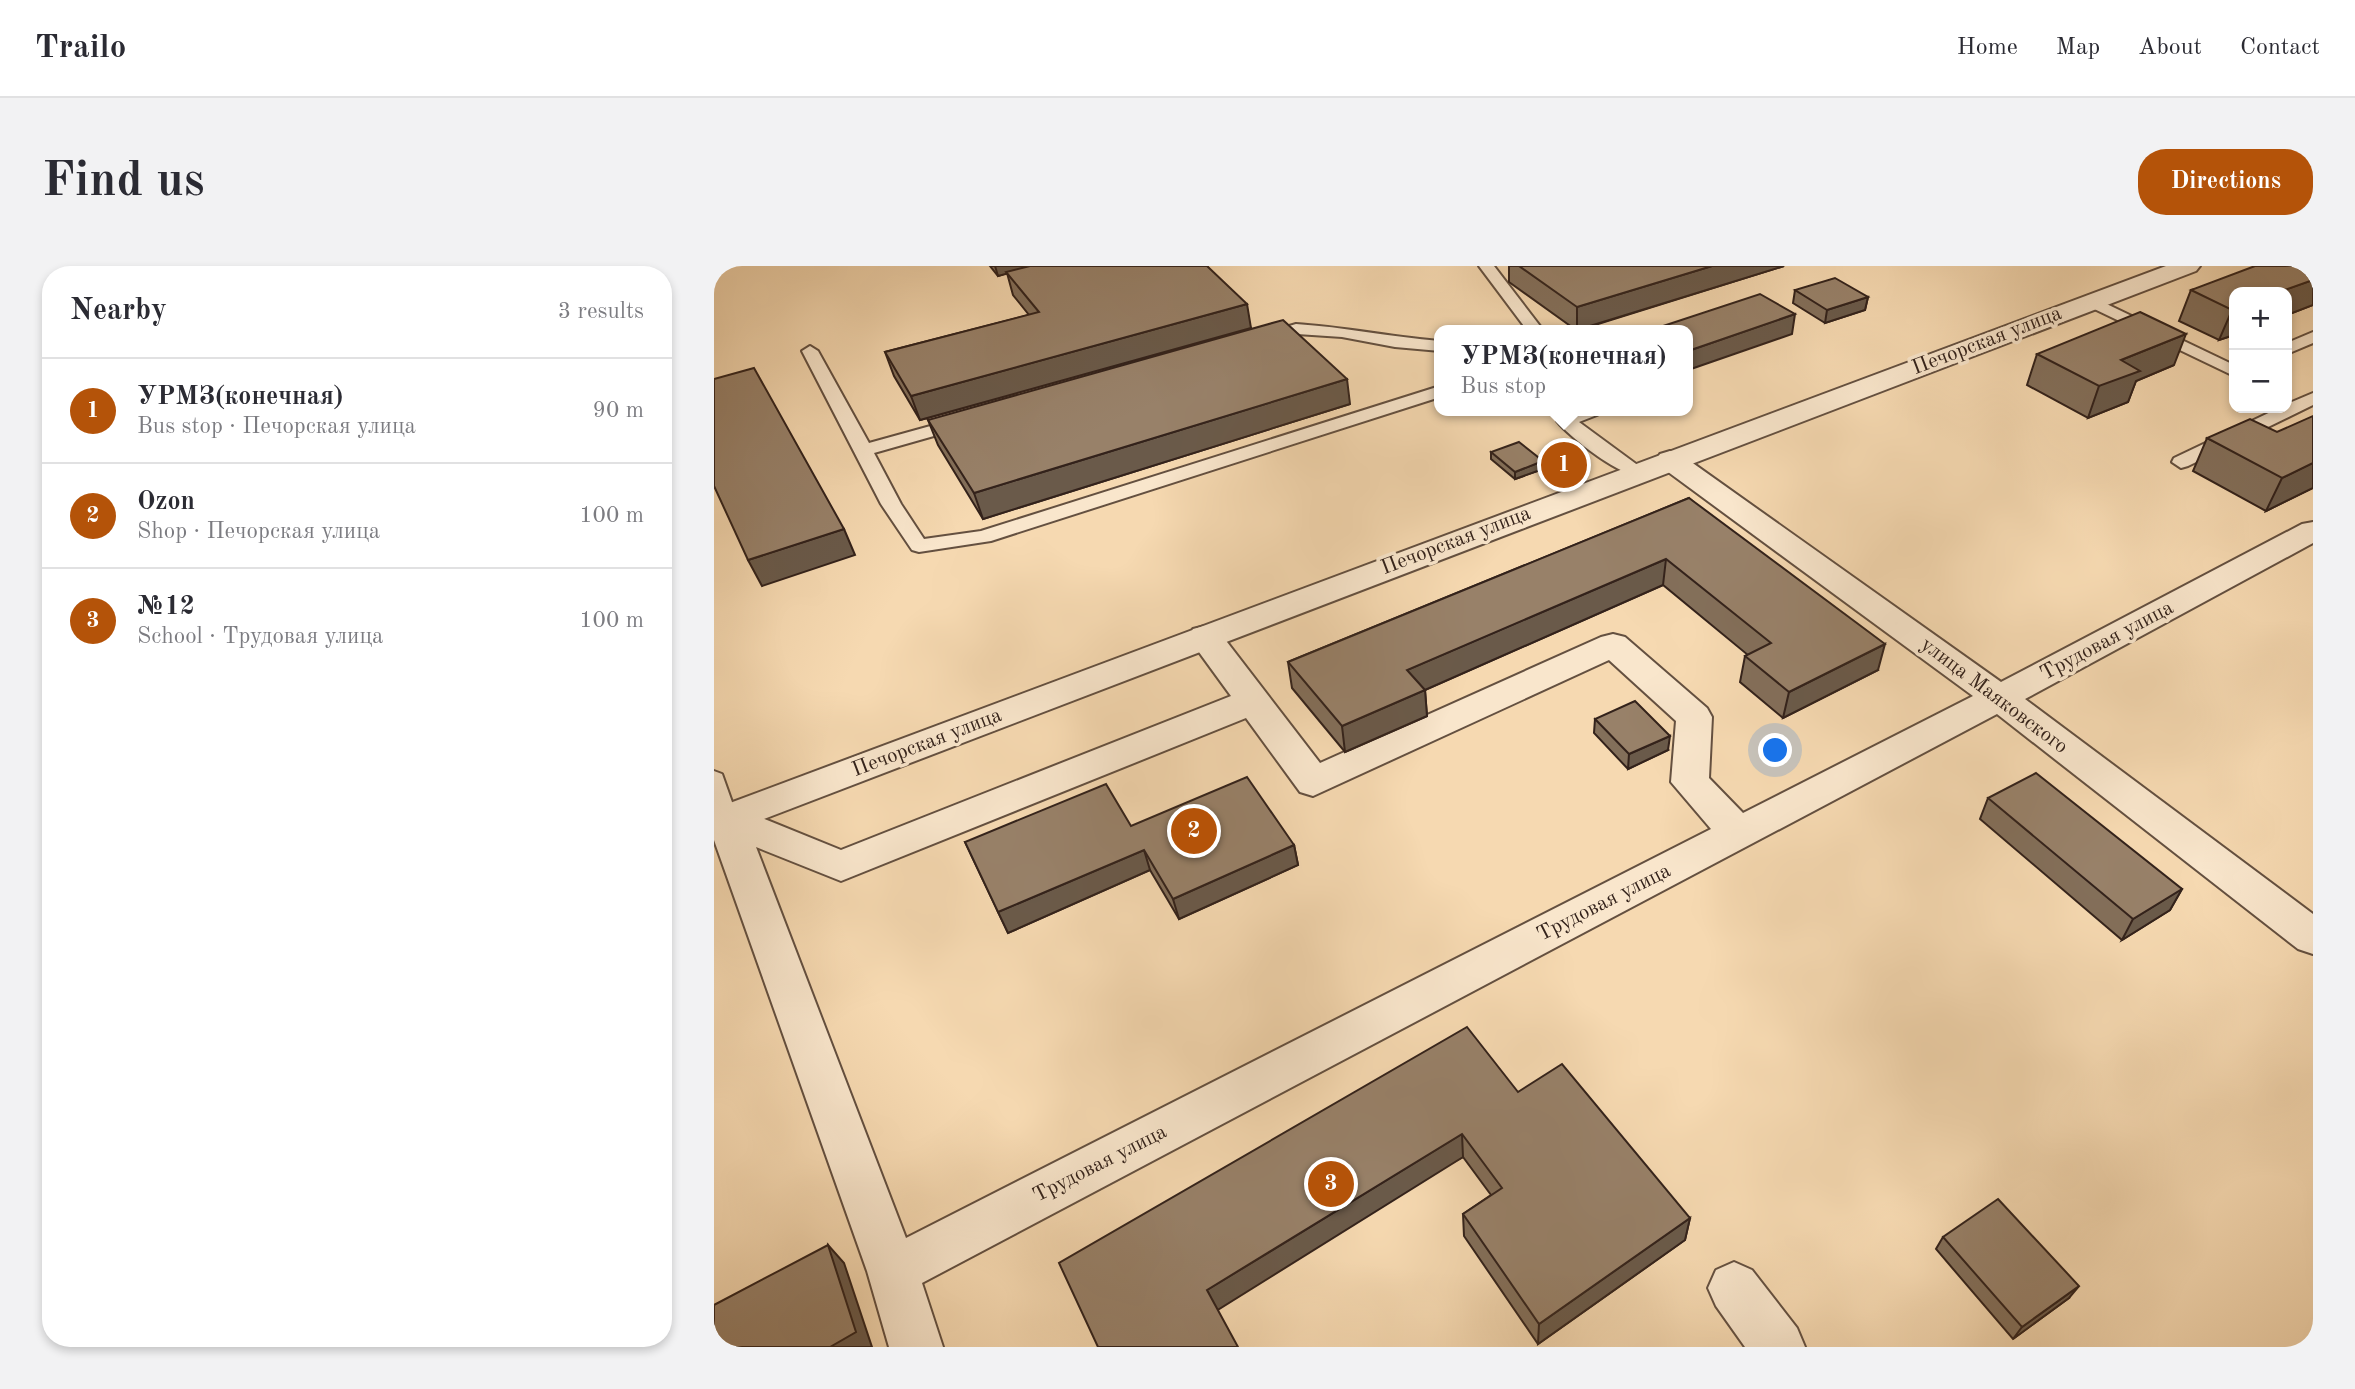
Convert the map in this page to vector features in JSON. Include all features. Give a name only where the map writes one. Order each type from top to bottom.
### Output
[{"type":"street","name":"Печорская улица","points":[[718,808],[1205,637],[2188,266]]},
{"type":"street","name":"улица Маяковского","points":[[1654,466],[1999,698],[2313,937]]},
{"type":"street","name":"Трудовая улица","points":[[893,1271],[1999,698],[2313,531]]},
{"type":"street","points":[[1205,637],[1314,782],[1612,645],[1694,718],[1690,782],[1738,833]]},
{"type":"street","points":[[718,808],[841,866],[1253,701]]},
{"type":"street","points":[[718,808],[893,1271],[916,1347]]},
{"type":"street","points":[[1734,1288],[1778,1347]]},
{"type":"lane","points":[[1486,266],[1531,325]]},
{"type":"lane","points":[[2092,302],[2229,369]]},
{"type":"lane","points":[[1247,343],[1296,329],[1342,332],[1395,342],[1434,345]]},
{"type":"lane","points":[[2292,347],[2313,338]]},
{"type":"lane","points":[[810,351],[891,504],[919,546],[984,537],[1434,393]]},
{"type":"lane","points":[[2181,463],[2299,402]]},
{"type":"lane","points":[[864,450],[983,416]]},
{"type":"lane","points":[[1578,416],[1566,421],[1619,462],[1654,466]]},
{"type":"building","points":[[1030,266],[1207,266],[1247,304],[911,396],[885,352],[1039,312],[1006,272]]},
{"type":"building","points":[[1519,266],[1712,266],[1577,307]]},
{"type":"building","points":[[2255,266],[2313,267],[2313,280],[2292,287],[2229,287],[2229,309],[2191,290]]},
{"type":"building","points":[[1835,278],[1868,297],[1827,310],[1795,290]]},
{"type":"building","points":[[1760,294],[1795,314],[1693,349],[1693,325],[1666,325]]},
{"type":"building","points":[[2140,312],[2186,334],[2121,360],[2140,371],[2099,386],[2037,354]]},
{"type":"building","points":[[1283,320],[1347,379],[974,493],[928,420]]},
{"type":"building","points":[[754,368],[844,529],[748,560],[714,486],[714,379]]},
{"type":"building","points":[[2313,416],[2313,463],[2282,478],[2207,438],[2250,419],[2277,432]]},
{"type":"building","points":[[1519,442],[1543,461],[1515,472],[1491,452]]},
{"type":"building","points":[[1689,498],[1885,644],[1789,692],[1745,656],[1771,643],[1666,559],[1407,670],[1425,690],[1342,726],[1288,662]]},
{"type":"building","points":[[1635,701],[1670,736],[1629,754],[1595,719]]},
{"type":"building","points":[[2036,773],[2182,889],[2133,919],[1988,798]]},
{"type":"building","points":[[1247,777],[1294,845],[1173,899],[1144,850],[998,912],[965,842],[1106,784],[1131,826]]},
{"type":"building","points":[[1467,1027],[1518,1092],[1562,1064],[1690,1218],[1539,1324],[1463,1214],[1502,1188],[1462,1134],[1207,1290],[1238,1347],[1098,1347],[1059,1263]]},
{"type":"building","points":[[1998,1199],[2079,1286],[2022,1327],[1943,1237]]},
{"type":"building","points":[[828,1245],[856,1332],[830,1347],[714,1347],[714,1305]]},
{"type":"place","name":"УРМЗ(конечная)","points":[[1564,465]]},
{"type":"place","name":"Ozon","points":[[1194,831]]},
{"type":"place","name":"№12","points":[[1331,1184]]}]
